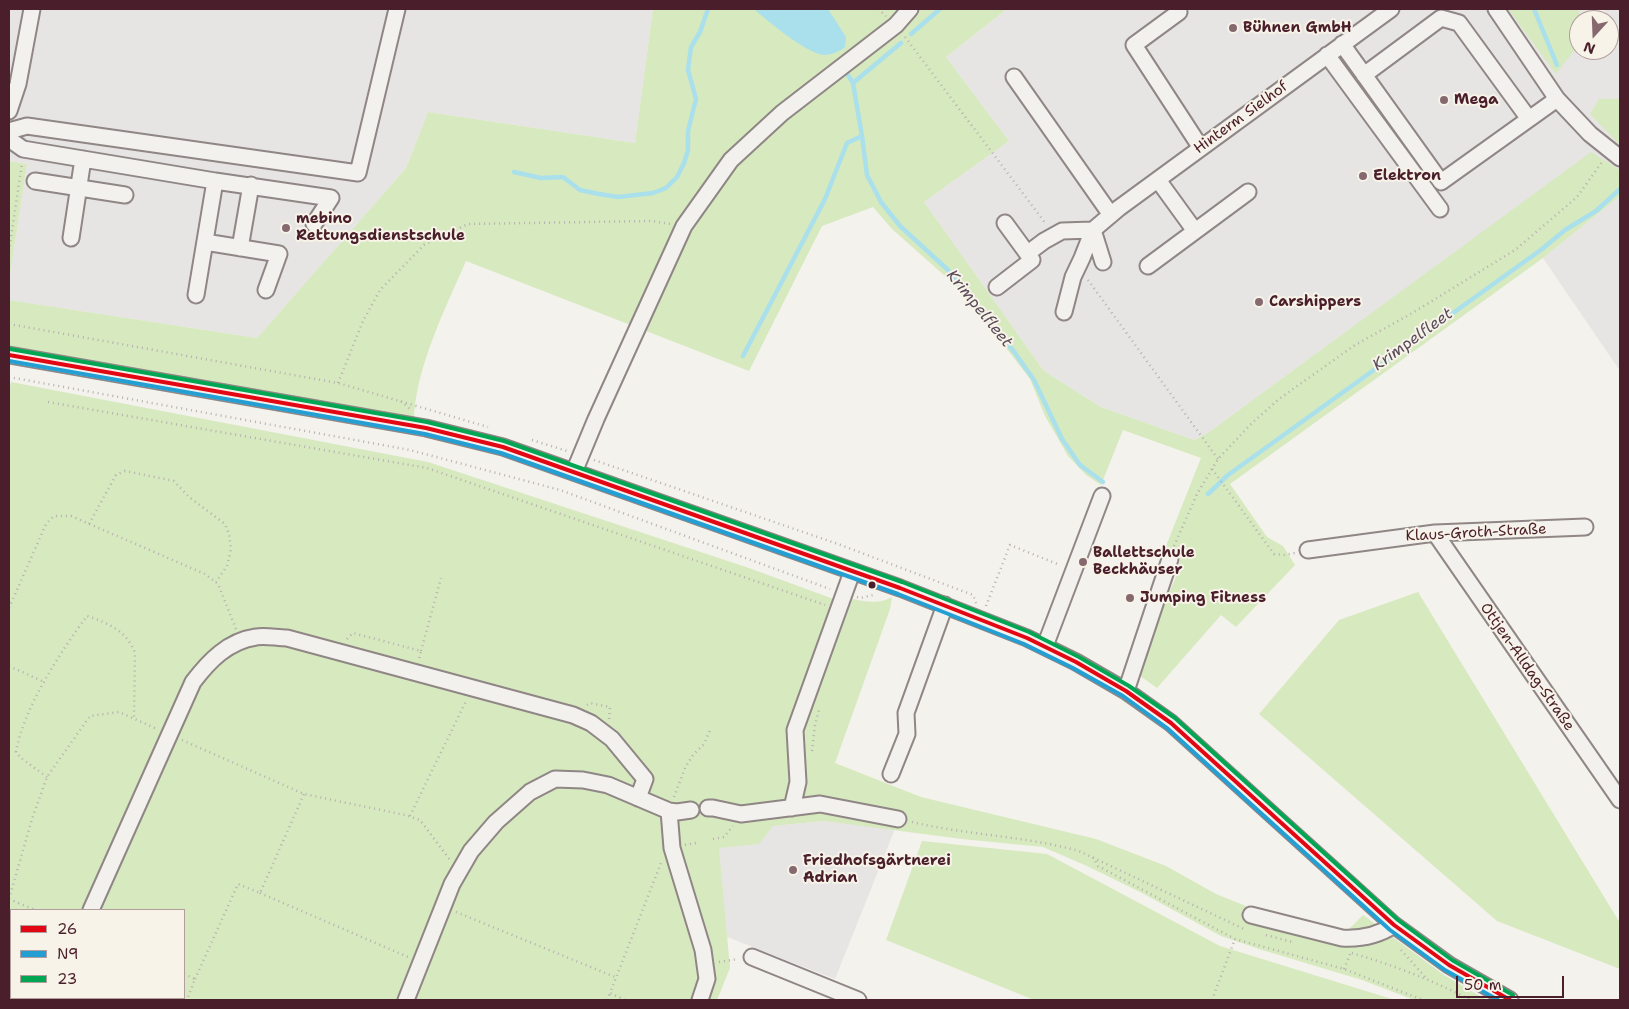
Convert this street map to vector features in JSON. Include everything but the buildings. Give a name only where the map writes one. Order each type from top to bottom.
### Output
[{"type":"street","points":[[9,111],[18,84],[32,9]]},
{"type":"street","points":[[9,132],[27,126],[358,172],[397,9]]},
{"type":"street","points":[[574,472],[684,226],[731,160],[782,113],[896,25],[910,9]]},
{"type":"street","name":"Hinterm Sielhof","points":[[1093,230],[1201,148],[1391,9]]},
{"type":"street","points":[[1496,9],[1557,99],[1590,134],[1615,155]]},
{"type":"street","points":[[1179,12],[1134,45],[1201,148]]},
{"type":"street","points":[[1364,75],[1440,18],[1459,23],[1529,119]]},
{"type":"street","points":[[1342,44],[1441,182],[1557,99]]},
{"type":"street","points":[[1327,55],[1440,209]]},
{"type":"street","points":[[1014,78],[1111,215]]},
{"type":"street","points":[[9,139],[23,149],[330,198],[314,224]]},
{"type":"street","points":[[71,238],[83,159]]},
{"type":"street","points":[[1158,180],[1195,231]]},
{"type":"street","points":[[35,181],[126,195]]},
{"type":"street","points":[[196,295],[215,181]]},
{"type":"street","points":[[240,248],[251,185]]},
{"type":"street","points":[[1148,266],[1248,192]]},
{"type":"street","points":[[996,287],[1032,260],[1005,223]]},
{"type":"street","points":[[1028,253],[1054,234],[1062,231],[1093,230]]},
{"type":"street","points":[[1093,230],[1102,262]]},
{"type":"street","points":[[1064,312],[1073,277],[1093,230]]},
{"type":"street","points":[[205,242],[280,254],[266,290]]},
{"type":"street","points":[[9,355],[426,428],[502,447],[945,605],[1045,646],[1126,691],[1171,723],[1394,925],[1449,965],[1510,1000]]},
{"type":"street","points":[[1045,646],[1102,496]]},
{"type":"street","name":"Klaus-Groth-Straße","points":[[1308,550],[1435,533],[1585,528]]},
{"type":"street","name":"Ottjen-Alldag-Straße","points":[[1435,533],[1620,800]]},
{"type":"street","points":[[1126,691],[1170,559]]},
{"type":"street","points":[[792,808],[798,782],[795,730],[852,572]]},
{"type":"street","points":[[891,774],[907,734],[906,713],[945,605]]},
{"type":"street","points":[[91,909],[193,682],[207,664],[231,645],[256,637],[287,638],[573,715],[591,723],[612,739],[646,779],[638,798]]},
{"type":"street","points":[[406,1000],[452,884],[471,851],[496,822],[530,792],[555,779],[583,780],[608,785],[669,811],[691,810]]},
{"type":"street","points":[[708,808],[741,814],[820,804],[898,819]]},
{"type":"street","points":[[669,811],[672,848],[703,950],[707,979],[700,1000]]},
{"type":"street","points":[[1249,922],[1356,939],[1385,931],[1394,925]]},
{"type":"street","points":[[752,957],[858,1000]]},
{"type":"path","points":[[896,25],[1054,234]]},
{"type":"path","points":[[1170,559],[1197,494],[1218,459],[1251,424],[1279,399],[1355,345],[1414,312],[1515,250],[1577,197],[1615,155]]},
{"type":"path","points":[[9,251],[22,163],[17,157]]},
{"type":"path","points":[[338,383],[363,321],[380,290],[424,245],[468,224],[651,221],[684,226]]},
{"type":"path","points":[[1077,266],[1218,459]]},
{"type":"path","points":[[9,324],[338,383],[495,429]]},
{"type":"path","points":[[9,377],[410,450],[560,490],[844,594],[861,598],[876,594]]},
{"type":"path","points":[[48,402],[427,468],[839,610]]},
{"type":"path","points":[[524,438],[581,455],[838,544],[973,595],[981,619]]},
{"type":"path","points":[[1212,469],[1274,554],[1286,555],[1308,550]]},
{"type":"path","points":[[89,524],[116,475],[124,471],[174,481],[189,497],[225,524],[229,534],[231,549],[227,566],[216,582]]},
{"type":"path","points":[[9,608],[46,524],[54,516],[71,516],[205,574],[216,582],[241,642]]},
{"type":"path","points":[[981,619],[1010,544],[1062,566]]},
{"type":"path","points":[[416,673],[440,578]]},
{"type":"path","points":[[47,777],[21,758],[16,752],[19,735],[44,682],[74,633],[87,616],[106,622],[122,632],[132,643],[135,653],[134,719]]},
{"type":"path","points":[[334,651],[353,633],[421,651]]},
{"type":"path","points":[[9,666],[44,682]]},
{"type":"path","points":[[410,816],[472,688]]},
{"type":"path","points":[[812,752],[815,725],[820,706]]},
{"type":"path","points":[[33,909],[9,899],[32,819],[47,777],[90,716],[119,712],[169,734]]},
{"type":"path","points":[[669,811],[685,768],[693,755],[704,744],[710,730]]},
{"type":"path","points":[[194,746],[304,794],[410,816],[420,820],[459,872]]},
{"type":"path","points":[[260,892],[304,794]]},
{"type":"path","points":[[713,840],[724,837],[741,814]]},
{"type":"path","points":[[898,819],[946,829],[1051,843],[1079,851],[1249,922]]},
{"type":"path","points":[[607,1000],[667,850],[672,848]]},
{"type":"path","points":[[1093,857],[1098,866],[1235,939],[1344,969],[1422,1000]]},
{"type":"path","points":[[187,1000],[238,884],[421,962]]},
{"type":"path","points":[[443,907],[615,977]]},
{"type":"path","points":[[1264,935],[1299,943]]},
{"type":"path","points":[[1212,1000],[1235,939]]},
{"type":"path","points":[[1400,949],[1428,980]]},
{"type":"path","points":[[1342,951],[1379,961],[1428,980],[1470,1000]]},
{"type":"path","points":[[705,964],[752,957]]},
{"type":"path","points":[[185,974],[195,979]]},
{"type":"path","points":[[610,993],[625,1000]]},
{"type":"shaded area","points":[[9,9],[653,9],[635,143],[428,112],[406,168],[257,338],[9,300],[9,281],[27,164],[9,161]]},
{"type":"shaded area","points":[[1007,9],[1508,9],[1569,39],[1569,60],[1619,60],[1619,10],[1605,10],[1620,9],[1620,170],[1591,153],[1209,432],[1194,440],[1101,407],[1044,371],[924,202],[1009,141],[946,57]]},
{"type":"shaded area","points":[[1578,9],[1600,9],[1600,10]]},
{"type":"shaded area","points":[[1620,196],[1620,371],[1543,258]]},
{"type":"shaded area","points":[[824,821],[895,829],[835,979],[727,937],[718,847],[758,844],[773,826]]},
{"type":"green space","points":[[653,9],[1007,9],[946,57],[1009,141],[924,202],[1044,371],[1101,407],[1194,440],[1209,432],[1591,152],[1620,170],[1620,196],[1543,258],[1230,484],[1267,537],[1283,546],[1295,565],[1236,627],[1221,615],[1157,688],[1136,673],[1175,579],[1181,557],[1164,551],[1201,458],[1123,430],[1101,485],[1086,475],[1068,456],[1045,416],[1030,379],[963,292],[892,229],[873,207],[822,226],[749,371],[466,261],[441,318],[426,359],[416,400],[414,420],[9,348],[9,300],[257,338],[406,168],[428,112],[635,143]]},
{"type":"green space","points":[[1508,9],[1578,9],[1569,10],[1569,57],[1556,74]]},
{"type":"green space","points":[[1599,99],[1620,99],[1620,145],[1590,114]]},
{"type":"green space","points":[[9,161],[27,164],[9,281]]},
{"type":"green space","points":[[11,382],[428,462],[749,568],[850,605],[853,599],[878,602],[892,597],[890,609],[835,763],[921,797],[1096,839],[1166,866],[1216,894],[1258,911],[1296,922],[1347,931],[1363,915],[1444,975],[1487,1000],[1414,1000],[1362,980],[1221,936],[1142,893],[1043,847],[962,839],[824,821],[773,826],[759,844],[719,848],[730,968],[717,1000],[9,1000],[9,391]]},
{"type":"green space","points":[[1418,592],[1620,923],[1620,969],[1497,921],[1259,714],[1339,620]]},
{"type":"green space","points":[[922,841],[1047,854],[1220,946],[1395,1000],[1034,1000],[886,940]]},
{"type":"water","points":[[754,9],[828,9],[846,37],[845,47],[833,54],[826,55],[811,51],[776,28]]},
{"type":"waterway","points":[[514,172],[541,178],[563,177],[580,190],[618,197],[653,193],[666,188],[677,177],[688,150],[688,131],[696,99],[688,70],[691,47],[700,32],[708,9]]},
{"type":"waterway","points":[[911,34],[940,9]]},
{"type":"waterway","name":"Krimpelfleet","points":[[1534,9],[1557,65]]},
{"type":"waterway","points":[[853,83],[901,43]]},
{"type":"waterway","points":[[743,356],[825,199],[847,143],[862,136],[853,83],[848,75]]},
{"type":"waterway","name":"Krimpelfleet","points":[[862,136],[867,175],[881,202],[900,226],[948,270],[1015,353],[1034,380],[1062,439],[1080,465],[1103,482]]},
{"type":"waterway","name":"Krimpelfleet","points":[[1208,494],[1228,475],[1542,249],[1565,230],[1596,211],[1620,189]]},
{"type":"transit line","name":"23","points":[[10,349],[427,422],[504,441],[902,582],[1029,632],[1079,657],[1129,686],[1175,718],[1398,920],[1452,960],[1513,995]]},
{"type":"transit line","name":"26","points":[[9,355],[426,428],[503,447],[900,588],[1027,638],[1076,662],[1126,691],[1171,723],[1394,925],[1449,965],[1510,1000]]},
{"type":"transit line","name":"N9","points":[[9,361],[425,434],[501,453],[898,594],[1024,644],[1073,668],[1123,696],[1167,728],[1390,930],[1445,970],[1498,1000]]},
{"type":"place","name":"Bühnen GmbH","points":[[1233,28]]},
{"type":"place","name":"Mega","points":[[1444,100]]},
{"type":"place","name":"Elektron","points":[[1363,176]]},
{"type":"place","name":"mebino Rettungsdienstschule","points":[[286,228]]},
{"type":"place","name":"Carshippers","points":[[1259,302]]},
{"type":"place","name":"Ballettschule Beckhäuser","points":[[1083,562]]},
{"type":"place","name":"Jumping Fitness","points":[[1130,598]]},
{"type":"place","name":"Friedhofsgärtnerei Adrian","points":[[793,870]]}]
